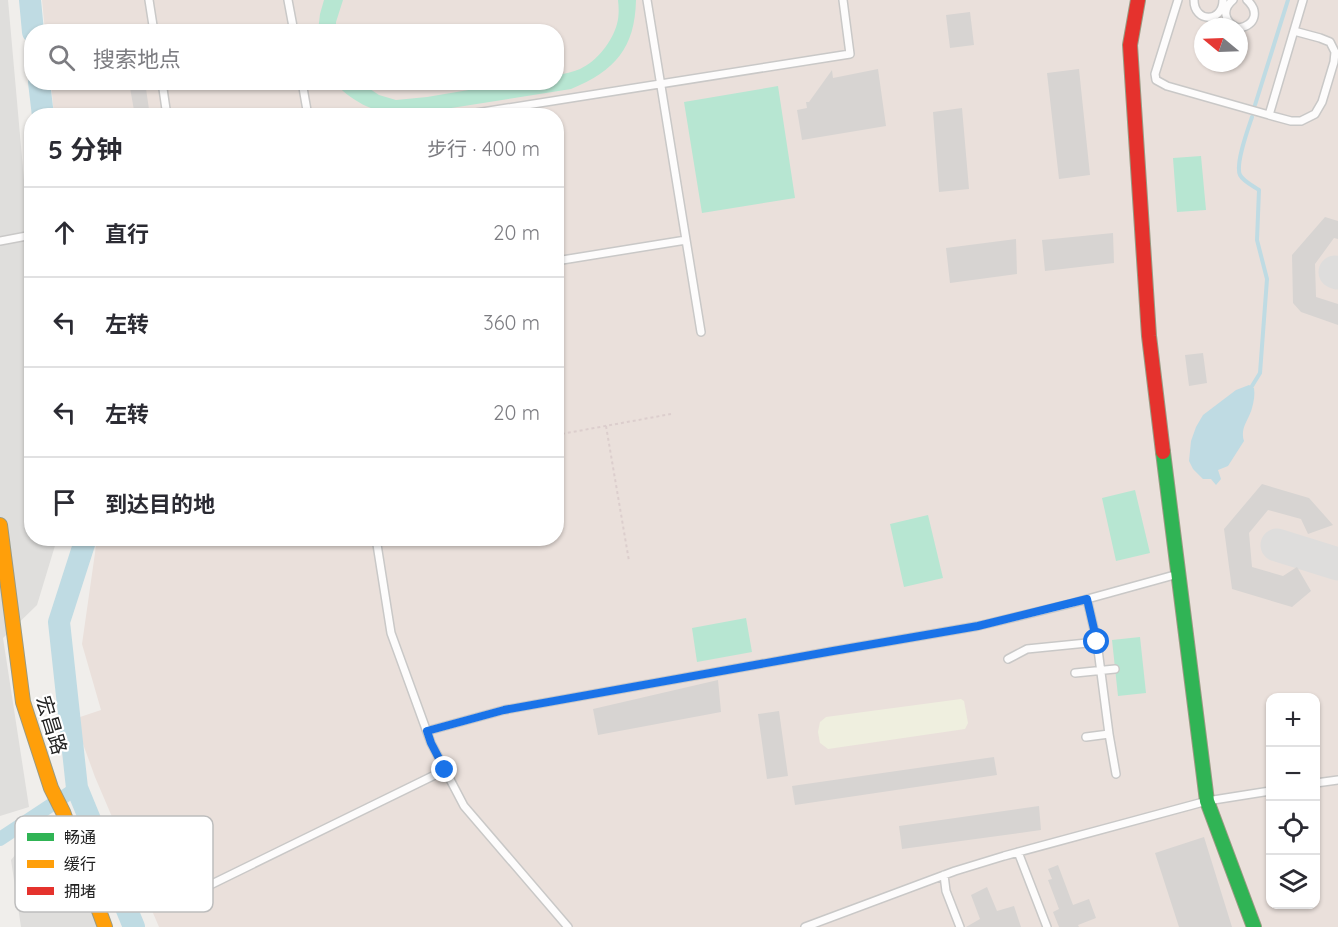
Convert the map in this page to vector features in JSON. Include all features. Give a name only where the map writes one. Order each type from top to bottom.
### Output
[{"type":"street","points":[[1138,0],[1130,45],[1149,336],[1207,801],[1254,927]]},
{"type":"street","name":"宏昌路","points":[[0,525],[23,702],[51,788],[64,816]]},
{"type":"street","name":"宏昌路","points":[[100,912],[105,927]]},
{"type":"lane","points":[[149,0],[153,24]]},
{"type":"lane","points":[[288,0],[292,24]]},
{"type":"lane","points":[[647,0],[701,332]]},
{"type":"lane","points":[[508,108],[850,54],[843,0]]},
{"type":"lane","points":[[1178,0],[1155,74],[1156,80],[1167,86],[1269,115],[1291,121],[1301,121],[1315,114],[1322,102],[1335,52],[1330,42],[1294,31]]},
{"type":"lane","points":[[1194,0],[1196,11],[1204,17],[1213,17],[1226,6]]},
{"type":"lane","points":[[1247,0],[1254,9],[1254,18],[1248,25]]},
{"type":"lane","points":[[1269,115],[1303,0]]},
{"type":"lane","points":[[163,90],[166,108]]},
{"type":"lane","points":[[303,90],[307,108]]},
{"type":"lane","points":[[0,241],[24,237]]},
{"type":"lane","points":[[564,260],[686,240]]},
{"type":"lane","points":[[377,546],[391,633],[431,743],[464,806],[568,927]]},
{"type":"lane","points":[[427,731],[504,710],[978,626],[1179,574]]},
{"type":"lane","points":[[1087,599],[1097,642],[1116,774]]},
{"type":"lane","points":[[1008,659],[1027,649],[1097,642]]},
{"type":"lane","points":[[1075,673],[1115,669]]},
{"type":"lane","points":[[1086,737],[1109,734]]},
{"type":"lane","points":[[213,884],[445,770]]},
{"type":"lane","points":[[1320,782],[1338,780]]},
{"type":"lane","points":[[805,927],[944,875],[1018,852],[1207,801],[1266,792]]},
{"type":"lane","points":[[1018,852],[1047,927]]},
{"type":"lane","points":[[944,875],[946,891],[960,927]]},
{"type":"path","points":[[564,434],[671,414]]},
{"type":"path","points":[[606,426],[629,561]]},
{"type":"shaded area","points":[[0,0],[8,0],[24,180],[24,546],[55,546],[37,605],[3,638],[29,807],[0,816]]},
{"type":"shaded area","points":[[42,0],[1338,0],[1338,927],[159,927],[153,912],[213,912],[213,816],[112,816],[74,719],[101,710],[82,644],[96,546],[564,546],[564,108],[53,108],[52,90],[564,90],[564,24],[44,24]]},
{"type":"shaded area","points":[[15,855],[15,887],[11,860]]},
{"type":"shaded area","points":[[19,912],[97,912],[106,927],[21,927]]},
{"type":"green space","points":[[324,0],[343,0],[336,24],[319,24]]},
{"type":"green space","points":[[618,0],[636,0],[632,32],[627,45],[611,66],[571,89],[451,108],[370,108],[342,90],[372,90],[396,100],[468,90],[564,90],[564,74],[586,66],[603,50],[612,38],[619,12]]},
{"type":"green space","points":[[778,86],[795,198],[702,213],[684,102]]},
{"type":"green space","points":[[1201,156],[1206,210],[1177,212],[1173,158]]},
{"type":"green space","points":[[1135,490],[1150,553],[1116,561],[1102,498]]},
{"type":"green space","points":[[928,515],[943,578],[904,587],[890,524]]},
{"type":"green space","points":[[746,618],[752,652],[697,662],[692,628]]},
{"type":"green space","points":[[1140,637],[1146,693],[1118,696],[1112,640]]},
{"type":"green space","points":[[961,699],[964,701],[968,723],[965,729],[828,749],[820,743],[818,732],[820,722],[826,717]]},
{"type":"water","points":[[1249,385],[1254,388],[1254,398],[1244,428],[1244,441],[1228,466],[1218,470],[1221,479],[1216,485],[1211,479],[1203,479],[1193,469],[1189,461],[1191,441],[1203,415],[1236,390]]},
{"type":"building","points":[[970,12],[974,45],[950,48],[946,15]]},
{"type":"building","points":[[878,69],[886,126],[802,140],[797,110],[807,108],[806,102],[809,102],[832,70],[833,78]]},
{"type":"building","points":[[1079,69],[1090,175],[1059,179],[1047,73]]},
{"type":"building","points":[[130,90],[146,90],[149,108],[134,108]]},
{"type":"building","points":[[962,108],[969,189],[939,192],[933,112]]},
{"type":"building","points":[[1325,217],[1338,221],[1338,239],[1334,238],[1315,264],[1316,297],[1338,304],[1338,325],[1301,312],[1293,303],[1292,255]]},
{"type":"building","points":[[1113,233],[1114,263],[1045,271],[1042,240]]},
{"type":"building","points":[[1016,239],[1017,274],[950,283],[946,248]]},
{"type":"building","points":[[1203,353],[1207,383],[1189,386],[1185,355]]},
{"type":"building","points":[[1262,484],[1309,498],[1333,525],[1308,534],[1301,519],[1268,510],[1249,533],[1252,567],[1283,576],[1297,567],[1311,591],[1292,607],[1232,589],[1224,529]]},
{"type":"building","points":[[718,680],[721,712],[598,735],[593,709]]},
{"type":"building","points":[[779,711],[788,776],[767,779],[758,714]]},
{"type":"building","points":[[994,757],[997,775],[795,805],[792,786]]},
{"type":"building","points":[[1039,806],[1041,830],[902,849],[899,826]]},
{"type":"building","points":[[1204,837],[1232,927],[1179,927],[1155,853]]},
{"type":"building","points":[[1058,865],[1073,905],[1089,899],[1096,918],[1078,925],[1079,927],[1059,927],[1053,912],[1059,909],[1048,880],[1052,879],[1048,869]]},
{"type":"building","points":[[987,887],[997,911],[1014,906],[1021,927],[966,927],[980,919],[971,895]]},
{"type":"waterway","points":[[30,0],[32,24]]},
{"type":"waterway","points":[[1255,105],[1288,0]]},
{"type":"waterway","points":[[40,90],[42,108]]},
{"type":"waterway","points":[[1252,117],[1243,146],[1239,170],[1243,179],[1259,190],[1257,240],[1267,279],[1260,373],[1252,386]]},
{"type":"waterway","points":[[83,546],[59,622],[77,788],[88,816]]},
{"type":"waterway","points":[[35,816],[77,788]]},
{"type":"waterway","points":[[0,839],[15,829]]},
{"type":"waterway","points":[[128,912],[134,927]]},
{"type":"taxiway","points":[[1277,545],[1338,564]]},
{"type":"traffic: fast","points":[[1163,452],[1207,801],[1254,927]]},
{"type":"traffic: slow","points":[[0,525],[23,702],[51,788],[64,816]]},
{"type":"traffic: slow","points":[[100,912],[105,927]]},
{"type":"traffic: jam","points":[[1138,0],[1130,45],[1149,336],[1163,452]]},
{"type":"route","points":[[445,770],[427,731],[504,710],[978,626],[1087,599],[1097,642]]}]
